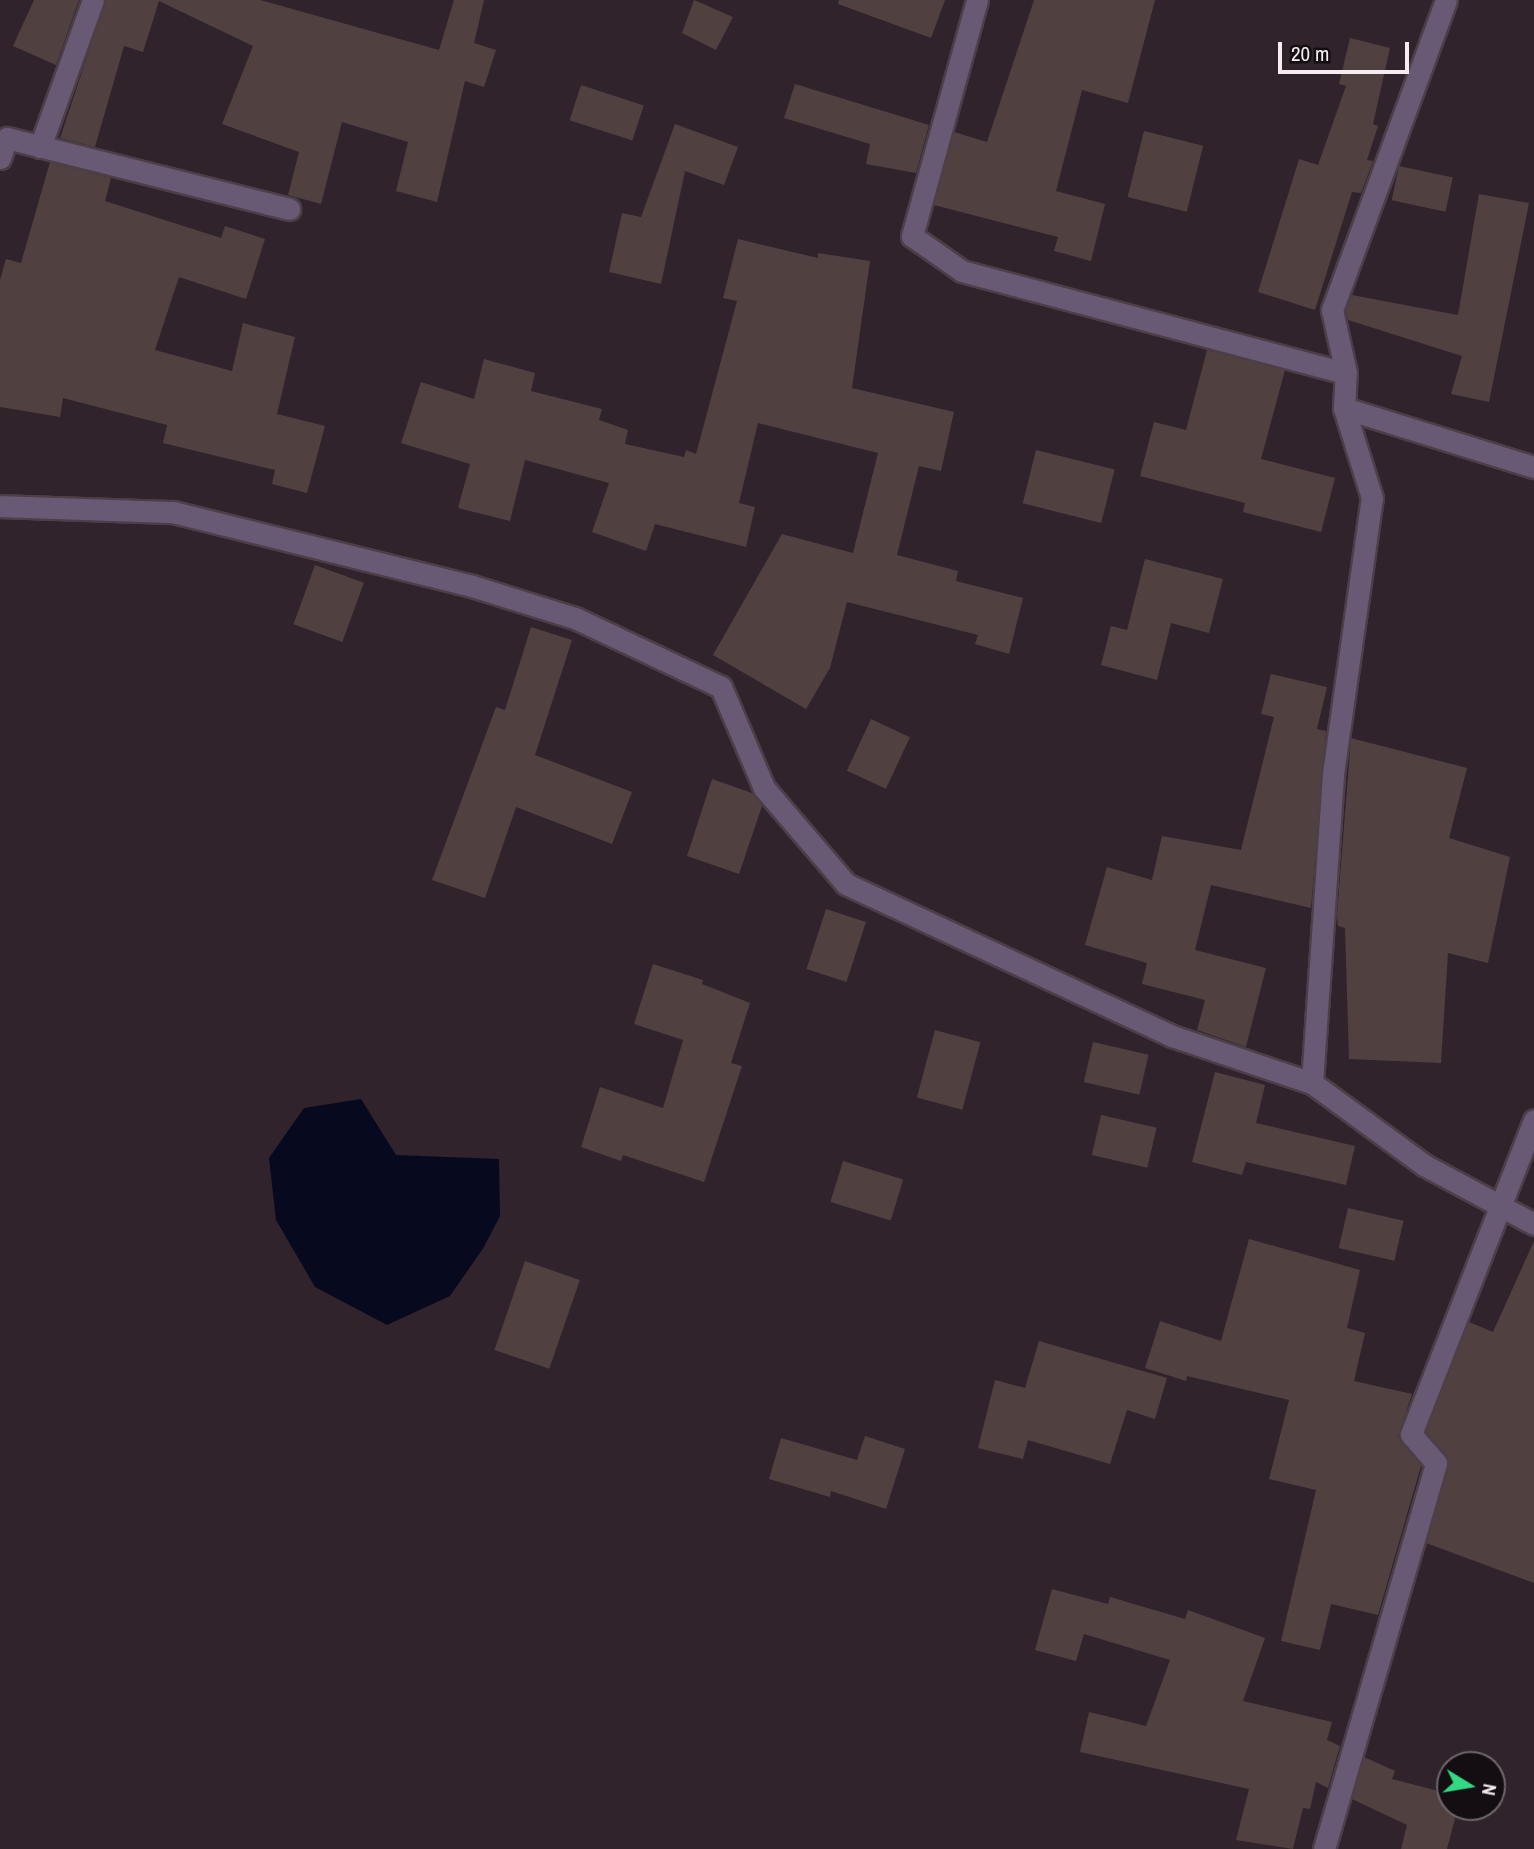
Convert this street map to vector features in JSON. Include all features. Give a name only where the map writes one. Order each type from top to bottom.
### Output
[{"type":"street","points":[[40,147],[93,0]]},
{"type":"street","points":[[977,0],[912,236],[962,271],[1346,373]]},
{"type":"street","points":[[1312,1083],[1333,774],[1372,498],[1344,408],[1346,373],[1332,310],[1446,0]]},
{"type":"street","points":[[0,158],[7,138],[289,209]]},
{"type":"street","points":[[1344,408],[1534,467]]},
{"type":"street","points":[[0,506],[173,512],[472,586],[575,618],[721,687],[764,788],[846,884],[1172,1036],[1312,1083],[1424,1165],[1501,1210],[1534,1224]]},
{"type":"street","points":[[1324,1849],[1436,1463],[1411,1434],[1534,1120]]},
{"type":"water","points":[[361,1099],[396,1155],[499,1159],[500,1216],[484,1247],[450,1296],[387,1325],[315,1287],[276,1220],[269,1158],[304,1108]]},
{"type":"building","points":[[34,0],[79,0],[56,65],[13,46]]},
{"type":"building","points":[[106,0],[260,0],[439,50],[454,0],[484,0],[474,43],[496,50],[484,87],[465,81],[437,202],[396,191],[408,142],[342,122],[321,204],[288,195],[299,152],[222,124],[253,46],[159,1],[143,52],[124,46],[95,147],[60,138]]},
{"type":"building","points":[[694,0],[733,17],[716,50],[682,33]]},
{"type":"building","points":[[839,0],[945,0],[931,38],[838,4]]},
{"type":"building","points":[[1034,0],[1155,0],[1128,103],[1082,90],[1056,191],[1105,204],[1091,261],[1054,251],[1058,237],[934,205],[954,132],[987,142]]},
{"type":"building","points":[[1350,38],[1390,48],[1373,124],[1378,126],[1367,160],[1373,161],[1361,193],[1352,192],[1315,310],[1258,292],[1299,159],[1318,165],[1346,86],[1339,84]]},
{"type":"building","points":[[795,84],[929,125],[916,173],[866,164],[870,144],[784,118]]},
{"type":"building","points":[[581,85],[644,105],[632,141],[570,120]]},
{"type":"building","points":[[675,124],[738,147],[724,185],[685,171],[661,284],[609,272],[622,213],[641,217]]},
{"type":"building","points":[[1144,131],[1203,146],[1187,212],[1128,197]]},
{"type":"building","points":[[50,162],[111,178],[105,201],[221,238],[225,226],[265,239],[246,299],[179,277],[155,350],[232,371],[243,323],[295,337],[277,414],[325,426],[307,493],[272,484],[275,470],[163,443],[167,425],[63,398],[60,417],[0,407],[0,280],[6,259],[21,263]]},
{"type":"building","points":[[1399,166],[1453,177],[1446,212],[1392,200]]},
{"type":"building","points":[[1479,194],[1529,203],[1489,402],[1451,394],[1462,356],[1348,320],[1346,311],[1352,295],[1458,315]]},
{"type":"building","points":[[738,239],[818,258],[818,253],[870,261],[852,388],[954,412],[941,471],[919,466],[897,555],[958,571],[956,581],[1023,598],[1009,654],[975,644],[978,635],[847,602],[830,668],[806,709],[713,655],[782,534],[853,553],[878,453],[758,423],[739,503],[755,507],[746,547],[655,524],[646,551],[592,532],[609,483],[525,460],[510,521],[458,508],[470,464],[401,443],[421,382],[474,399],[484,359],[535,373],[531,391],[602,409],[599,420],[628,430],[625,444],[684,457],[686,450],[696,454],[737,301],[723,298]]},
{"type":"building","points":[[1207,350],[1285,370],[1261,459],[1335,478],[1321,532],[1243,512],[1245,503],[1140,476],[1154,422],[1186,430]]},
{"type":"building","points":[[1036,450],[1115,470],[1101,523],[1023,503]]},
{"type":"building","points":[[1145,559],[1223,579],[1209,633],[1171,623],[1157,680],[1101,665],[1111,626],[1127,630]]},
{"type":"building","points":[[315,565],[364,583],[342,642],[293,624]]},
{"type":"building","points":[[531,627],[572,640],[535,755],[632,792],[612,844],[516,807],[485,898],[432,880],[496,707],[505,710]]},
{"type":"building","points":[[1271,674],[1327,687],[1317,729],[1326,731],[1311,908],[1211,885],[1195,950],[1266,968],[1246,1047],[1197,1030],[1205,1000],[1142,984],[1147,963],[1085,945],[1107,867],[1152,880],[1162,836],[1241,850],[1274,717],[1261,714]]},
{"type":"building","points":[[871,719],[910,737],[886,789],[847,771]]},
{"type":"building","points":[[1351,738],[1467,768],[1449,838],[1510,857],[1488,963],[1448,953],[1441,1063],[1349,1059],[1345,928],[1338,926],[1337,914]]},
{"type":"building","points":[[712,779],[752,793],[762,806],[739,874],[687,856]]},
{"type":"building","points":[[826,909],[866,922],[846,982],[807,969]]},
{"type":"building","points":[[653,964],[703,980],[702,984],[750,1003],[731,1063],[742,1066],[704,1182],[623,1155],[621,1161],[581,1147],[600,1087],[663,1108],[683,1040],[634,1024]]},
{"type":"building","points":[[935,1030],[980,1042],[962,1110],[917,1098]]},
{"type":"building","points":[[1093,1042],[1149,1055],[1139,1095],[1084,1082]]},
{"type":"building","points":[[1215,1072],[1265,1085],[1256,1123],[1355,1146],[1346,1185],[1246,1162],[1242,1175],[1192,1162]]},
{"type":"building","points":[[1101,1115],[1157,1128],[1147,1168],[1092,1155]]},
{"type":"building","points":[[843,1161],[903,1179],[891,1221],[830,1202]]},
{"type":"building","points":[[1348,1208],[1404,1221],[1394,1261],[1339,1248]]},
{"type":"building","points":[[1249,1239],[1360,1270],[1347,1328],[1365,1333],[1354,1381],[1412,1394],[1398,1436],[1421,1466],[1378,1615],[1331,1604],[1320,1650],[1281,1641],[1316,1490],[1269,1479],[1289,1400],[1187,1376],[1186,1381],[1145,1368],[1160,1321],[1221,1341]]},
{"type":"building","points":[[1534,1241],[1534,1583],[1426,1543],[1449,1461],[1426,1431],[1469,1322],[1493,1332]]},
{"type":"building","points":[[525,1261],[580,1280],[549,1369],[494,1350]]},
{"type":"building","points":[[1039,1341],[1167,1378],[1155,1419],[1127,1410],[1110,1464],[1028,1440],[1023,1459],[978,1448],[995,1380],[1025,1388]]},
{"type":"building","points":[[865,1436],[905,1449],[886,1509],[831,1491],[830,1497],[769,1479],[781,1438],[857,1460]]},
{"type":"building","points":[[1052,1589],[1108,1604],[1110,1597],[1185,1619],[1188,1610],[1265,1638],[1243,1701],[1332,1722],[1327,1740],[1340,1746],[1328,1788],[1316,1782],[1310,1809],[1303,1808],[1293,1849],[1236,1840],[1249,1789],[1080,1752],[1089,1712],[1146,1726],[1170,1660],[1084,1634],[1076,1661],[1035,1650]]},
{"type":"building","points":[[1364,1757],[1395,1771],[1392,1779],[1436,1790],[1436,1821],[1454,1821],[1447,1849],[1401,1849],[1407,1825],[1352,1799]]}]
